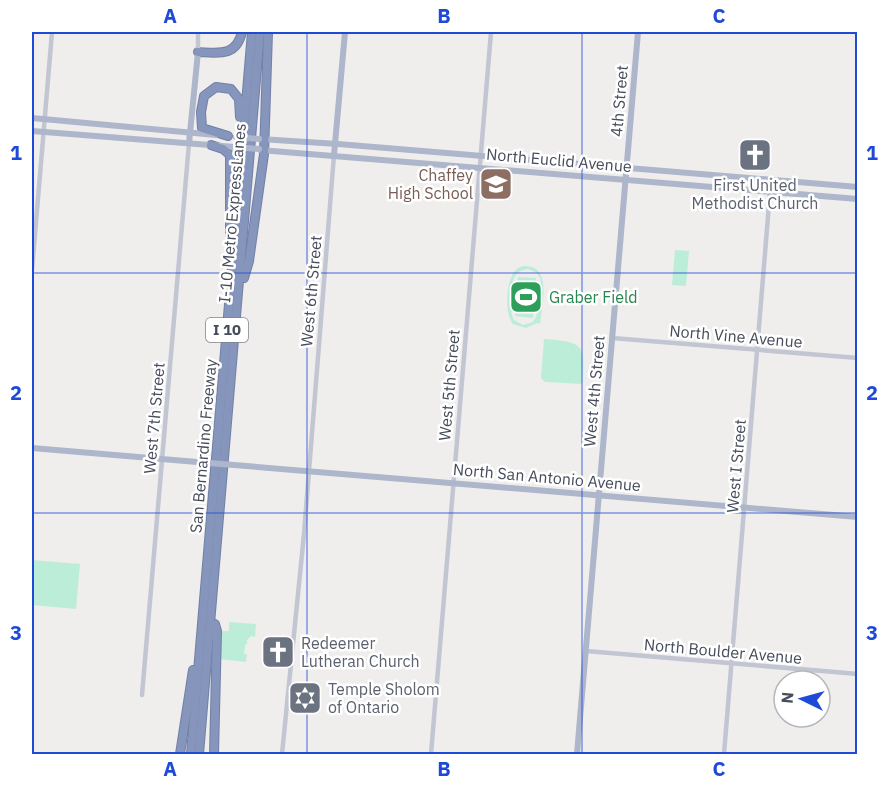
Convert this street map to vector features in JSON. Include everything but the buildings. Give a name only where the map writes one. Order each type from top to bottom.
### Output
[{"type":"highway","points":[[198,52],[228,52],[237,44],[242,32]]},
{"type":"highway","points":[[244,278],[249,261],[262,150],[260,32]]},
{"type":"highway","name":"San Bernardino Freeway","points":[[191,754],[230,287],[239,146],[260,32]]},
{"type":"highway","name":"San Bernardino Freeway","points":[[200,754],[206,728],[244,278],[260,32]]},
{"type":"highway","name":"I-10 Metro ExpressLanes","points":[[200,754],[204,650],[260,32]]},
{"type":"highway","name":"I-10 Metro ExpressLanes","points":[[200,754],[260,32]]},
{"type":"highway","points":[[232,137],[204,129],[200,124],[203,98],[216,87],[227,88],[238,96],[239,146]]},
{"type":"highway","points":[[211,145],[223,148],[230,154],[230,287]]},
{"type":"highway","points":[[180,754],[200,612],[204,602]]},
{"type":"highway","points":[[214,754],[217,631],[215,624]]},
{"type":"highway","points":[[197,680],[204,650]]},
{"type":"highway","points":[[206,728],[207,661]]},
{"type":"main road","points":[[334,155],[345,32]]},
{"type":"main road","name":"4th Street","points":[[626,174],[638,32]]},
{"type":"main road","points":[[189,143],[198,52]]},
{"type":"main road","name":"North Euclid Avenue","points":[[32,118],[262,140],[408,150],[480,161],[858,199]]},
{"type":"main road","name":"North Euclid Avenue","points":[[32,130],[406,161],[480,161],[626,174],[771,180],[858,187]]},
{"type":"main road","points":[[406,161],[408,150]]},
{"type":"main road","name":"West 4th Street","points":[[577,754],[626,174]]},
{"type":"main road","name":"North San Antonio Avenue","points":[[32,448],[858,517]]},
{"type":"street","points":[[32,270],[52,32]]},
{"type":"street","points":[[198,32],[198,52]]},
{"type":"street","name":"West 5th Street","points":[[430,754],[491,32]]},
{"type":"street","name":"West 7th Street","points":[[142,695],[189,143]]},
{"type":"street","name":"West 6th Street","points":[[282,753],[295,627],[295,601],[302,541],[301,526],[305,505],[334,155]]},
{"type":"street","name":"West I Street","points":[[724,754],[771,180]]},
{"type":"street","name":"North Vine Avenue","points":[[612,338],[858,358]]},
{"type":"street","name":"North Boulder Avenue","points":[[586,651],[858,674]]},
{"type":"green space","points":[[675,250],[689,251],[686,286],[672,285]]},
{"type":"green space","points":[[523,266],[532,267],[539,272],[544,287],[540,324],[526,328],[513,324],[508,308],[510,281],[514,272]],"holes":[[[528,269],[540,278],[540,301],[533,322],[523,325],[514,320],[512,316],[511,291],[516,274]]]},
{"type":"green space","name":"Graber Field","points":[[518,277],[536,278],[533,318],[515,316]]},
{"type":"green space","points":[[544,339],[568,342],[580,348],[583,361],[582,384],[545,382],[541,378]]},
{"type":"green space","points":[[32,560],[80,564],[76,609],[32,605]]},
{"type":"green space","points":[[229,622],[256,624],[255,637],[251,636],[245,645],[246,662],[219,659],[221,631],[229,631]]},
{"type":"place","name":"First United Methodist Church","points":[[755,155]]},
{"type":"place","name":"Chaffey High School","points":[[496,184]]},
{"type":"place","name":"Graber Field","points":[[526,297]]},
{"type":"place","name":"Redeemer Lutheran Church","points":[[278,652]]},
{"type":"place","name":"Temple Sholom of Ontario","points":[[305,698]]}]
